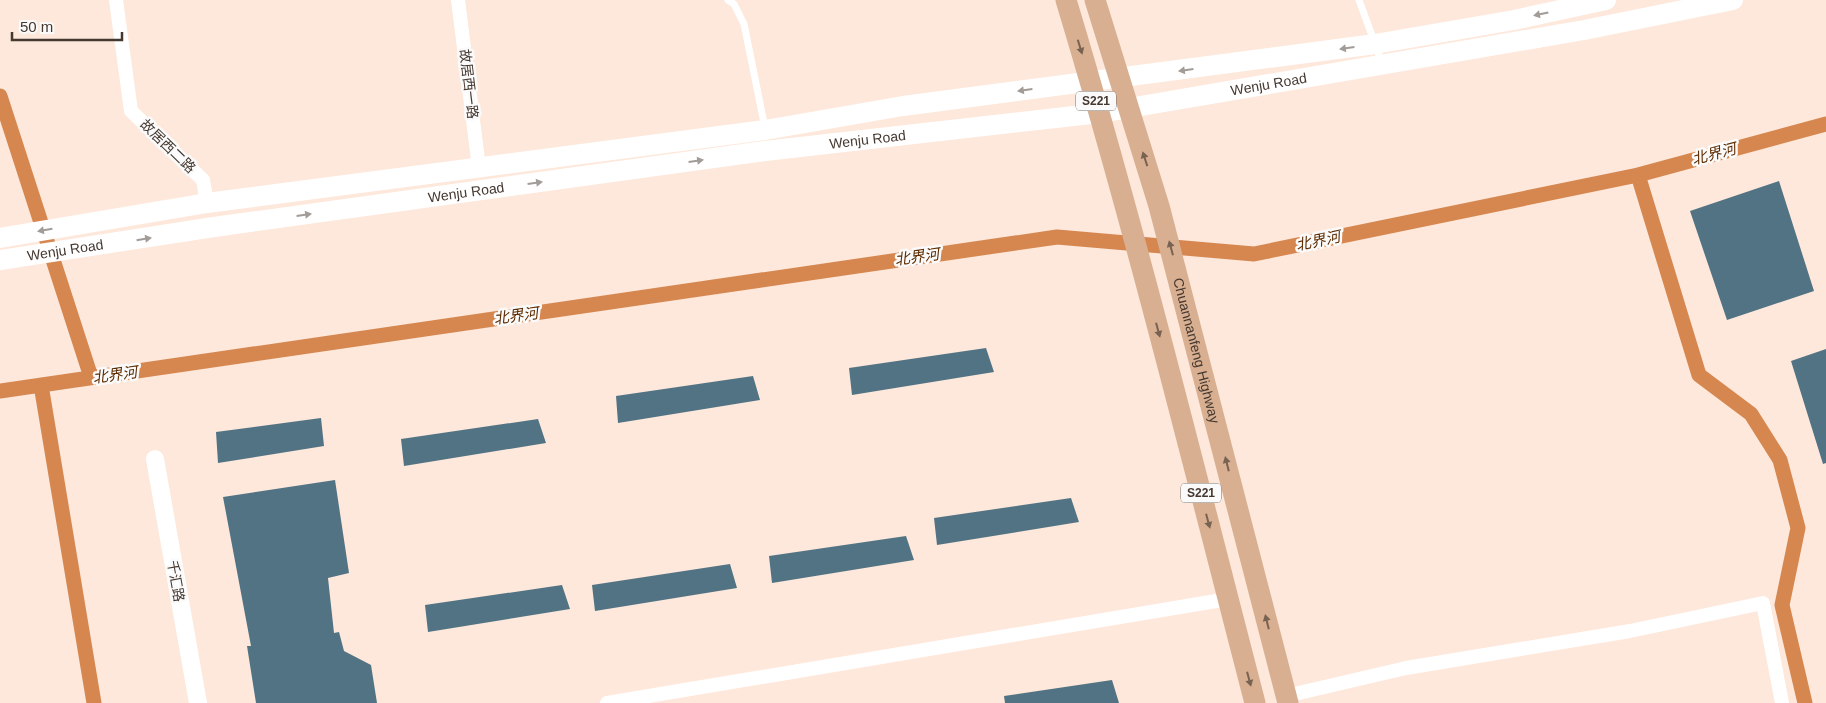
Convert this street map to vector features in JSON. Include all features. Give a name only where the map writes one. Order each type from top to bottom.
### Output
[{"type":"main road","name":"S221","points":[[1066,0],[1100,113],[1146,283],[1255,703]]},
{"type":"main road","name":"Chuannanfeng Highway","points":[[1095,0],[1159,206],[1287,699]]},
{"type":"main road","points":[[2,237],[207,203],[479,168],[765,140],[903,106],[1375,44],[1514,20],[1606,0]]},
{"type":"main road","name":"Wenju Road","points":[[4,259],[765,140],[1100,113],[1584,30],[1733,0]]},
{"type":"street","name":"故居西二路","points":[[116,0],[131,110],[202,180],[207,203]]},
{"type":"street","name":"故居西一路","points":[[458,0],[479,168]]},
{"type":"street","name":"千汇路","points":[[155,460],[198,703]]},
{"type":"street","points":[[607,703],[1228,599]]},
{"type":"street","points":[[1287,699],[1406,668],[1630,631],[1764,603],[1782,703]]},
{"type":"lane","points":[[728,0],[734,4],[744,24],[765,140]]},
{"type":"lane","points":[[1360,0],[1382,64]]},
{"type":"building","points":[[1779,181],[1814,291],[1727,320],[1690,211]]},
{"type":"building","points":[[986,348],[994,372],[852,395],[849,368]]},
{"type":"building","points":[[1826,349],[1826,463],[1823,464],[1791,361]]},
{"type":"building","points":[[753,376],[760,400],[618,423],[616,396]]},
{"type":"building","points":[[321,418],[324,446],[218,463],[216,432]]},
{"type":"building","points":[[538,419],[546,443],[404,466],[401,439]]},
{"type":"building","points":[[335,480],[349,573],[328,578],[334,633],[339,632],[344,651],[371,665],[377,703],[256,703],[247,646],[251,646],[223,497]]},
{"type":"building","points":[[1071,498],[1079,522],[937,545],[934,518]]},
{"type":"building","points":[[906,536],[914,560],[772,583],[769,556]]},
{"type":"building","points":[[730,564],[737,588],[595,611],[592,585]]},
{"type":"building","points":[[562,585],[570,609],[428,632],[425,605]]},
{"type":"building","points":[[1112,680],[1119,703],[1005,703],[1004,696]]},
{"type":"waterway","points":[[0,96],[91,377]]},
{"type":"waterway","name":"北界河","points":[[0,391],[1057,237],[1254,254],[1638,175],[1826,124]]},
{"type":"waterway","points":[[1638,175],[1699,375],[1751,414],[1780,460],[1798,528],[1782,605],[1805,703]]},
{"type":"waterway","points":[[41,385],[94,703]]}]
